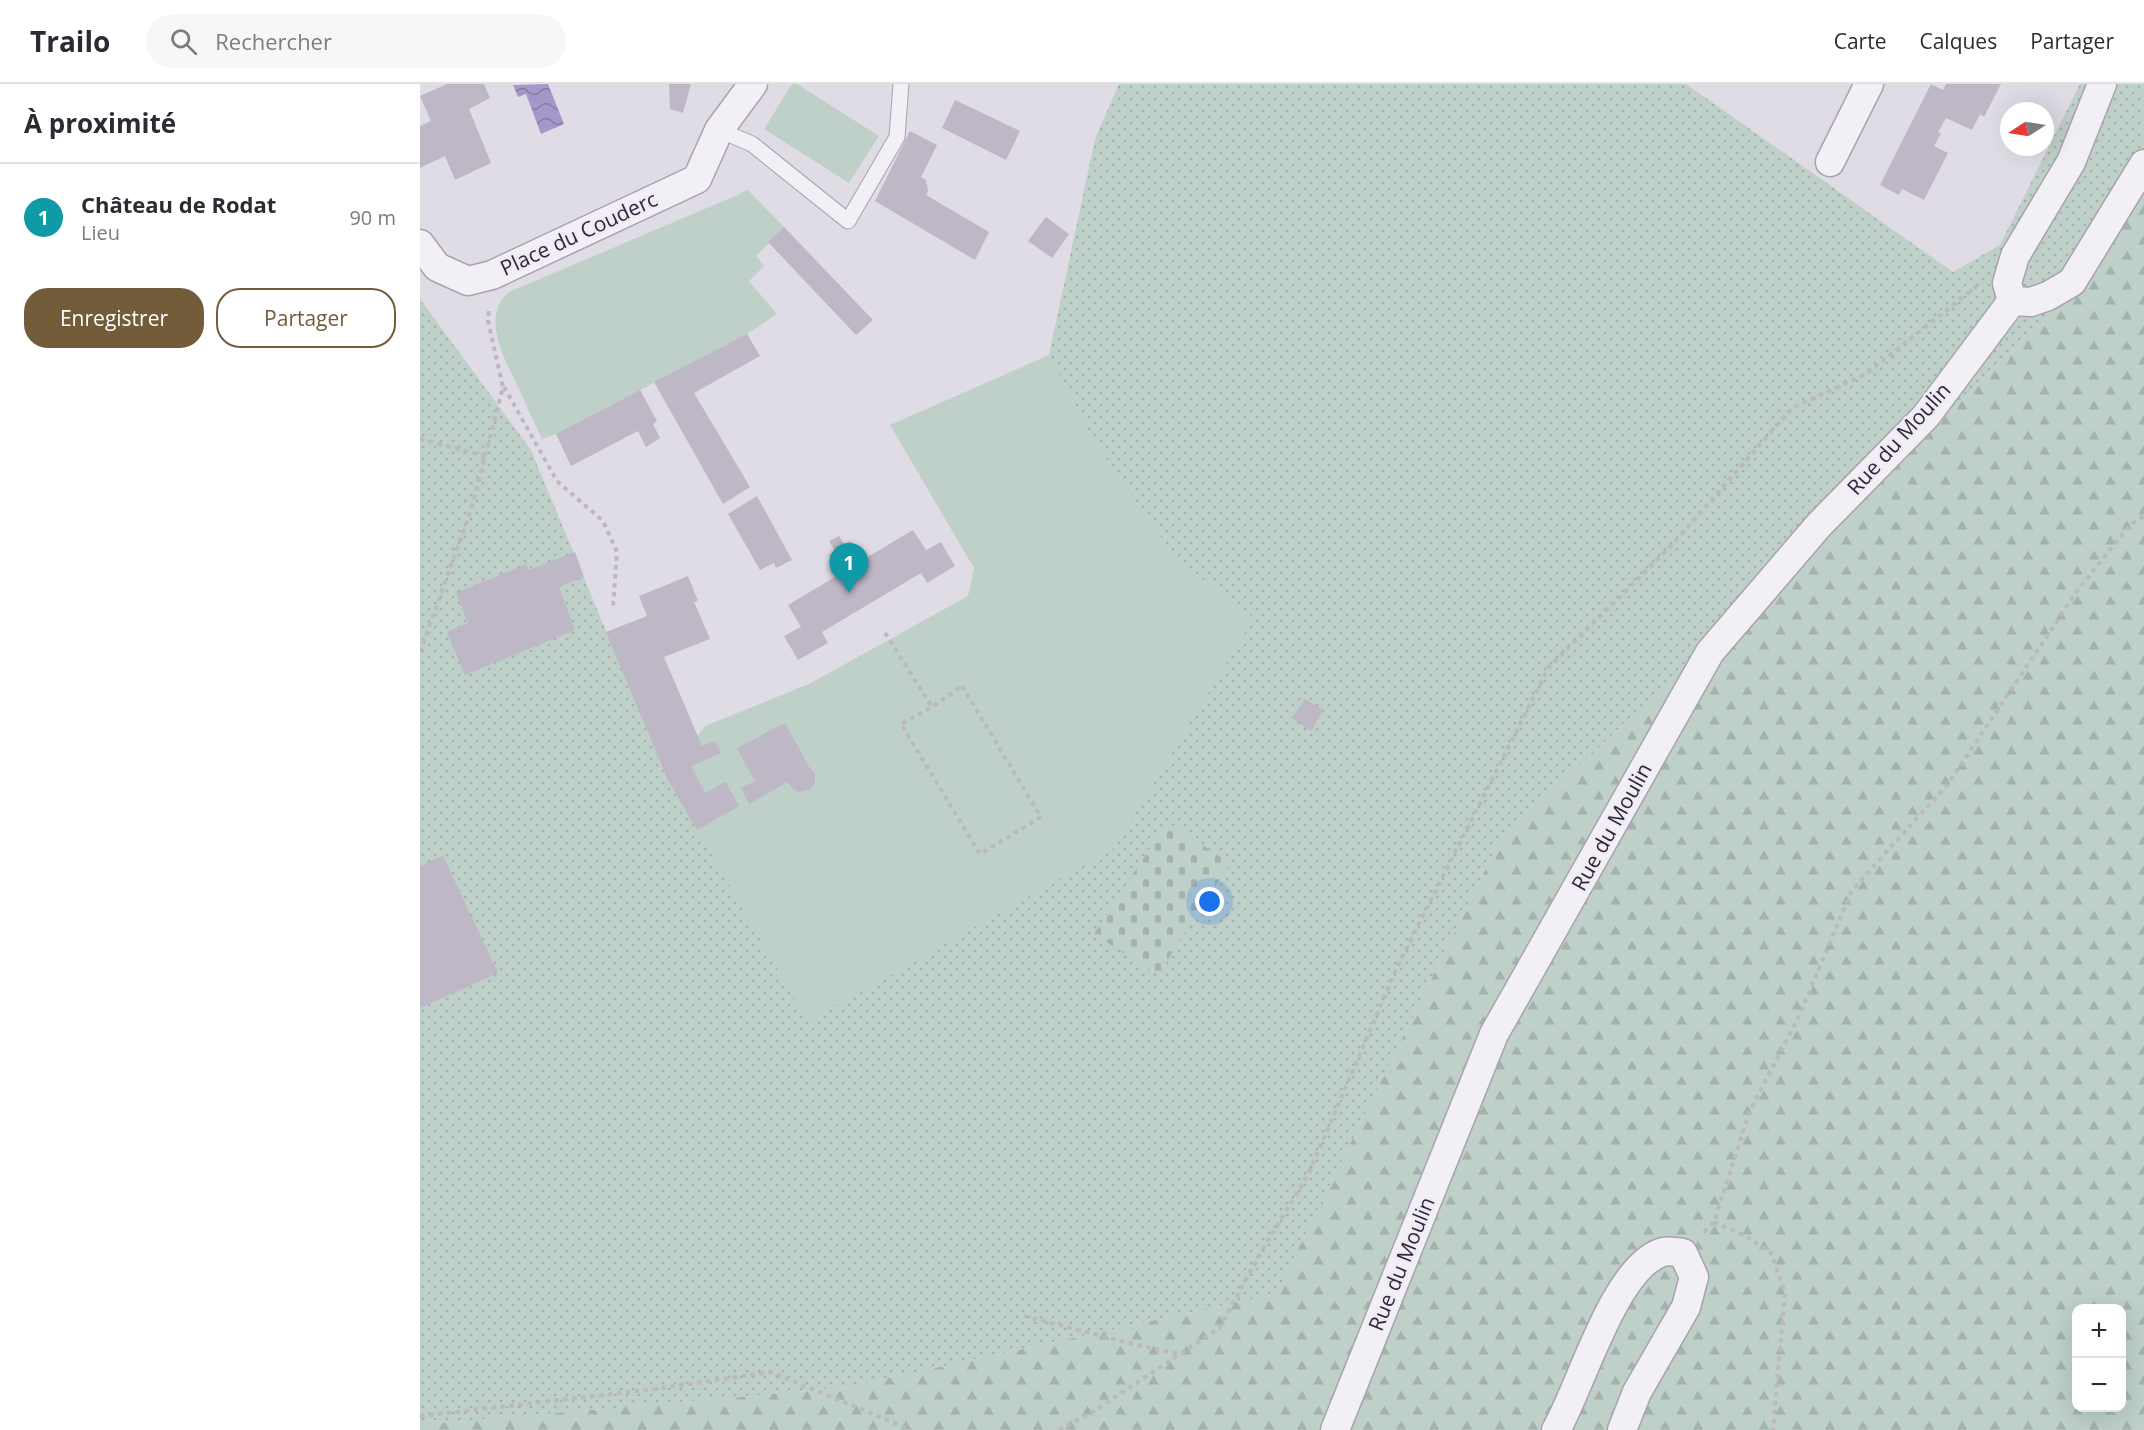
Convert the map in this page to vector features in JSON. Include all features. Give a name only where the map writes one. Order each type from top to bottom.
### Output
[{"type":"street","name":"Place du Couderc","points":[[719,130],[726,84]]},
{"type":"street","name":"Place du Couderc","points":[[420,244],[437,267],[468,280],[492,275],[697,179],[719,130],[753,84]]},
{"type":"street","points":[[1830,162],[1869,84]]},
{"type":"street","points":[[2102,84],[2071,162],[2015,256],[2007,283],[2012,301],[2031,302],[2048,296],[2072,282],[2144,164]]},
{"type":"street","name":"Rue du Moulin","points":[[1335,1430],[1494,1034],[1710,652],[1819,525],[1926,416],[2012,301]]},
{"type":"street","points":[[1556,1430],[1613,1306],[1639,1266],[1661,1252],[1683,1253],[1694,1277],[1686,1307],[1636,1392],[1622,1430]]},
{"type":"lane","points":[[719,130],[752,144],[848,220],[897,138],[901,84]]},
{"type":"path","points":[[1059,1430],[1094,1411],[1219,1328],[1264,1247],[1308,1175],[1399,963],[1549,667],[1671,546],[1792,408],[1866,374],[2015,256]]},
{"type":"path","points":[[492,275],[488,321],[503,387],[557,481],[603,521],[617,552],[612,607]]},
{"type":"path","points":[[420,652],[471,510],[503,387]]},
{"type":"path","points":[[420,439],[485,456]]},
{"type":"path","points":[[1773,1430],[1785,1293],[1771,1253],[1746,1236],[1714,1222],[1749,1113],[1799,1016],[1852,890],[1948,784],[2077,591],[2129,526],[2144,516]]},
{"type":"path","points":[[885,633],[932,707]]},
{"type":"path","points":[[962,686],[1041,817],[980,854],[901,724],[932,707],[962,686]]},
{"type":"path","points":[[1024,1316],[1180,1354]]},
{"type":"path","points":[[420,1416],[655,1389],[771,1372],[912,1430]]},
{"type":"green space","points":[[792,84],[797,84],[879,136],[849,183],[764,129]]},
{"type":"green space","points":[[1119,84],[1686,84],[1953,272],[2000,245],[2044,156],[2054,156],[2054,136],[2080,84],[2144,84],[2144,180],[2040,326],[1498,844],[1276,1294],[843,1388],[420,1425],[420,299],[531,450],[667,778],[983,921],[1114,848],[1253,618],[1177,560],[1091,437],[1049,355],[1095,139]]},
{"type":"green space","points":[[2144,180],[2144,1430],[420,1430],[420,1425],[843,1388],[1276,1294],[1498,844],[2040,326]]},
{"type":"green space","points":[[747,189],[784,227],[756,256],[764,266],[749,281],[777,314],[747,334],[556,434],[542,439],[507,364],[498,338],[496,313],[509,292],[740,194]]},
{"type":"green space","points":[[1049,355],[1091,437],[1177,560],[1254,618],[1114,848],[808,1022],[667,778],[705,726],[809,684],[968,596],[974,568],[890,425]]},
{"type":"green space","points":[[1167,822],[1230,863],[1158,975],[1094,934]]},
{"type":"water","points":[[548,84],[564,124],[541,134],[526,94],[518,97],[513,85]]},
{"type":"building","points":[[447,84],[484,84],[490,98],[469,109],[491,163],[455,180],[445,156],[420,168],[420,126],[431,121],[420,96]]},
{"type":"building","points":[[669,84],[691,84],[683,113],[670,109]]},
{"type":"building","points":[[1931,84],[1943,90],[1946,84],[2001,84],[1984,117],[1980,114],[1972,130],[1946,118],[1938,132],[1941,133],[1934,146],[1948,153],[1924,200],[1902,189],[1899,195],[1880,185]]},
{"type":"building","points":[[955,100],[1020,131],[1006,160],[942,128]]},
{"type":"building","points":[[910,131],[937,145],[921,177],[926,180],[928,191],[926,195],[989,232],[975,260],[875,201]]},
{"type":"building","points":[[1046,217],[1069,234],[1052,258],[1028,241]]},
{"type":"building","points":[[784,227],[873,320],[856,335],[768,242]]},
{"type":"building","points":[[747,334],[760,356],[694,393],[750,487],[723,504],[654,382]]},
{"type":"building","points":[[640,390],[657,421],[653,424],[660,438],[646,447],[638,431],[571,466],[556,434]]},
{"type":"building","points":[[757,496],[792,560],[776,568],[774,563],[760,570],[728,514]]},
{"type":"building","points":[[913,530],[926,550],[941,542],[955,566],[927,583],[921,573],[822,632],[828,643],[798,660],[784,636],[801,627],[788,605],[840,574],[829,555],[835,551],[829,541],[839,536],[845,545],[850,541],[861,561]]},
{"type":"building","points":[[575,552],[584,577],[559,587],[575,630],[465,675],[447,632],[468,623],[456,593],[526,564],[529,570]]},
{"type":"building","points":[[688,576],[698,601],[694,602],[710,639],[664,657],[702,746],[715,741],[721,753],[691,766],[705,793],[726,782],[739,806],[697,830],[667,778],[606,632],[647,616],[639,596]]},
{"type":"building","points":[[1305,699],[1323,710],[1311,731],[1292,718]]},
{"type":"building","points":[[785,723],[809,767],[815,773],[815,783],[810,789],[799,792],[787,782],[749,804],[741,788],[755,781],[737,748]]},
{"type":"building","points":[[443,856],[498,973],[420,1008],[420,866]]},
{"type":"place","name":"Château de Rodat","points":[[849,593]]}]
